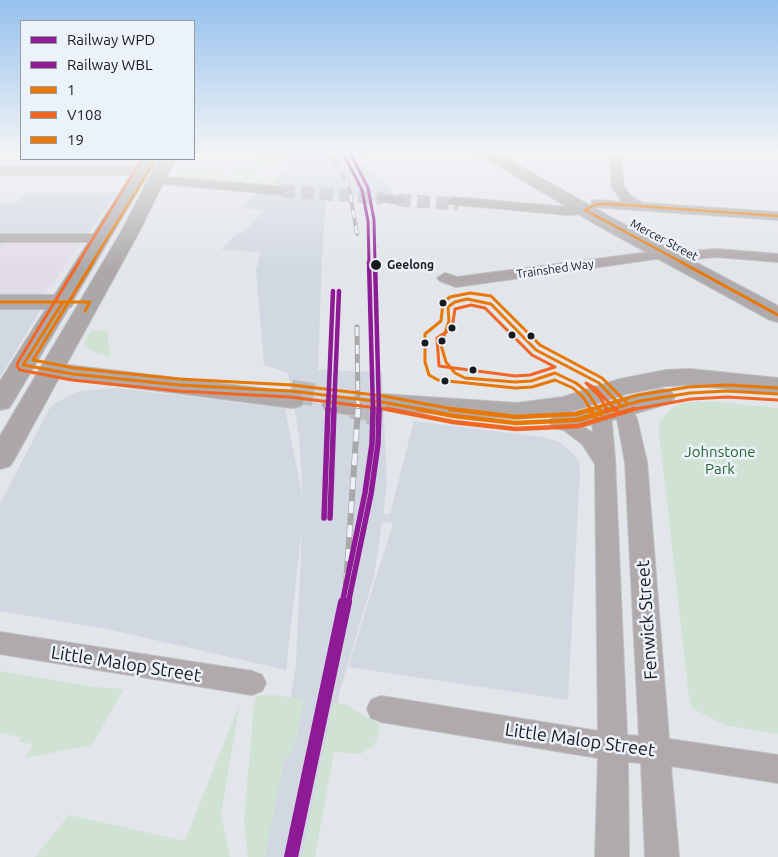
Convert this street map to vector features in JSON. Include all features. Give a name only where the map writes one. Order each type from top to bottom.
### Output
[{"type":"highway","points":[[2,395],[23,366],[133,191]]},
{"type":"highway","points":[[0,460],[90,302],[139,191]]},
{"type":"highway","points":[[62,302],[90,302]]},
{"type":"highway","points":[[23,366],[55,365]]},
{"type":"street","points":[[528,197],[546,194],[547,191]]},
{"type":"street","name":"Mercer Street","points":[[553,191],[568,200],[602,207],[665,254],[778,301]]},
{"type":"street","name":"Mercer Street","points":[[572,191],[693,255],[723,279],[778,315]]},
{"type":"street","points":[[602,207],[615,191]]},
{"type":"street","points":[[621,191],[627,199],[639,206]]},
{"type":"street","points":[[382,197],[397,198]]},
{"type":"street","points":[[568,200],[528,197],[454,199],[478,204],[568,211],[602,207],[639,206],[778,216]]},
{"type":"street","points":[[602,207],[778,224]]},
{"type":"street","points":[[0,238],[102,238]]},
{"type":"street","points":[[665,254],[719,254],[778,258]]},
{"type":"street","name":"Trainshed Way","points":[[445,278],[456,282],[665,254]]},
{"type":"street","points":[[0,302],[62,302]]},
{"type":"street","points":[[55,365],[127,367],[318,398],[123,379],[55,365]]},
{"type":"street","points":[[383,410],[516,423],[562,422],[657,379],[683,377],[778,386]]},
{"type":"street","points":[[30,408],[44,396],[65,386],[99,380],[123,379]]},
{"type":"street","points":[[454,416],[382,402],[517,411],[652,399],[704,391],[778,394]]},
{"type":"street","points":[[606,402],[605,466],[613,747],[612,857]]},
{"type":"street","name":"Fenwick Street","points":[[606,402],[627,420],[636,462],[662,857]]},
{"type":"street","points":[[562,422],[589,440],[601,455],[605,466]]},
{"type":"street","name":"Little Malop Street","points":[[0,643],[252,683]]},
{"type":"street","name":"Little Malop Street","points":[[381,709],[613,747],[656,751],[778,769]]},
{"type":"shaded area","points":[[281,191],[392,191],[400,203],[373,200],[372,206],[368,206],[366,198],[326,198],[322,259],[318,370],[382,372],[387,485],[383,514],[390,514],[414,421],[543,437],[559,442],[569,450],[578,460],[580,470],[568,700],[348,667],[393,523],[382,522],[374,576],[340,690],[308,857],[264,857],[296,665],[302,526],[286,670],[107,629],[0,611],[0,504],[49,409],[57,402],[80,391],[116,388],[285,408],[303,500],[299,435],[288,373],[264,365],[256,271],[260,252],[221,250],[237,233],[244,233],[264,210],[241,208],[252,196],[262,192],[279,193]]},
{"type":"shaded area","points":[[25,193],[117,193],[82,242],[6,242],[0,249],[0,203],[16,203]]},
{"type":"shaded area","points":[[6,242],[82,242],[46,293],[0,293],[0,249]]},
{"type":"shaded area","points":[[0,293],[46,293],[43,306],[0,377]]},
{"type":"green space","points":[[92,330],[107,331],[110,356],[96,353],[85,346],[84,342]]},
{"type":"green space","name":"Johnstone Park","points":[[720,402],[778,408],[778,734],[724,725],[692,708],[689,697],[659,432],[660,421],[671,409],[680,404]]},
{"type":"green space","points":[[0,671],[95,687],[124,689],[92,745],[25,758],[33,744],[18,742],[21,737],[0,733]]},
{"type":"green space","points":[[273,695],[303,699],[301,718],[291,753],[284,761],[265,857],[248,857],[244,821],[254,704],[256,696]]},
{"type":"green space","points":[[240,703],[221,814],[230,857],[35,857],[69,815],[185,841]]},
{"type":"green space","points":[[333,703],[345,704],[380,725],[377,739],[373,746],[360,754],[334,752],[315,857],[302,857]]},
{"type":"tunnel","points":[[282,191],[383,198]]},
{"type":"tunnel","points":[[398,200],[458,204]]},
{"type":"tunnel","points":[[291,391],[316,395]]},
{"type":"tunnel","points":[[351,407],[378,410]]},
{"type":"tunnel","points":[[368,409],[383,411]]},
{"type":"railway","points":[[350,191],[357,234]]},
{"type":"railway","points":[[357,327],[358,409]]},
{"type":"railway","points":[[346,585],[358,409]]},
{"type":"rail line","name":"WPD","points":[[288,857],[365,493],[372,444],[374,397],[368,221],[362,191]]},
{"type":"rail line","name":"WBL","points":[[294,857],[371,494],[378,444],[380,397],[374,220],[369,191]]},
{"type":"rail line","name":"WPD","points":[[324,518],[333,291]]},
{"type":"rail line","name":"WBL","points":[[330,518],[339,291]]},
{"type":"transit line","name":"V108","points":[[122,191],[18,362],[17,366],[20,370],[72,380],[178,391],[290,397],[381,408],[453,422],[516,429],[551,429],[578,426],[641,407],[691,399],[727,397],[778,400]]},
{"type":"transit line","name":"19","points":[[136,191],[33,360],[74,368],[179,379],[292,385],[383,396],[455,410],[516,417],[576,414],[638,395],[689,387],[727,385],[778,388]]},
{"type":"transit line","name":"1","points":[[587,209],[597,204],[611,204],[778,216]]},
{"type":"transit line","name":"1","points":[[585,210],[778,315]]},
{"type":"transit line","name":"19","points":[[595,417],[583,397],[573,388],[555,380],[532,387],[515,388],[438,380],[429,375],[425,362],[425,334],[441,321],[443,303],[450,297],[470,293],[491,296],[540,345],[602,378],[627,403]]},
{"type":"transit line","name":"1","points":[[601,414],[595,401],[587,392],[576,383],[555,373],[531,381],[515,382],[465,378],[455,373],[446,362],[441,345],[449,321],[448,307],[455,302],[467,299],[491,304],[536,350],[599,383],[622,407]]},
{"type":"transit line","name":"1","points":[[0,302],[90,302],[85,311]]},
{"type":"transit line","name":"1","points":[[63,302],[23,365],[73,374],[179,385],[291,391],[382,402],[454,416],[516,423],[577,420],[640,401],[690,393],[727,391],[778,394]]},
{"type":"transit line","name":"V108","points":[[471,305],[485,308],[532,355],[555,367],[530,375],[515,376],[439,366],[437,338],[452,328],[455,309],[471,305]]},
{"type":"transit line","name":"V108","points":[[607,411],[600,397],[586,383],[595,388],[617,411]]},
{"type":"place","name":"Geelong","points":[[376,265]]}]
